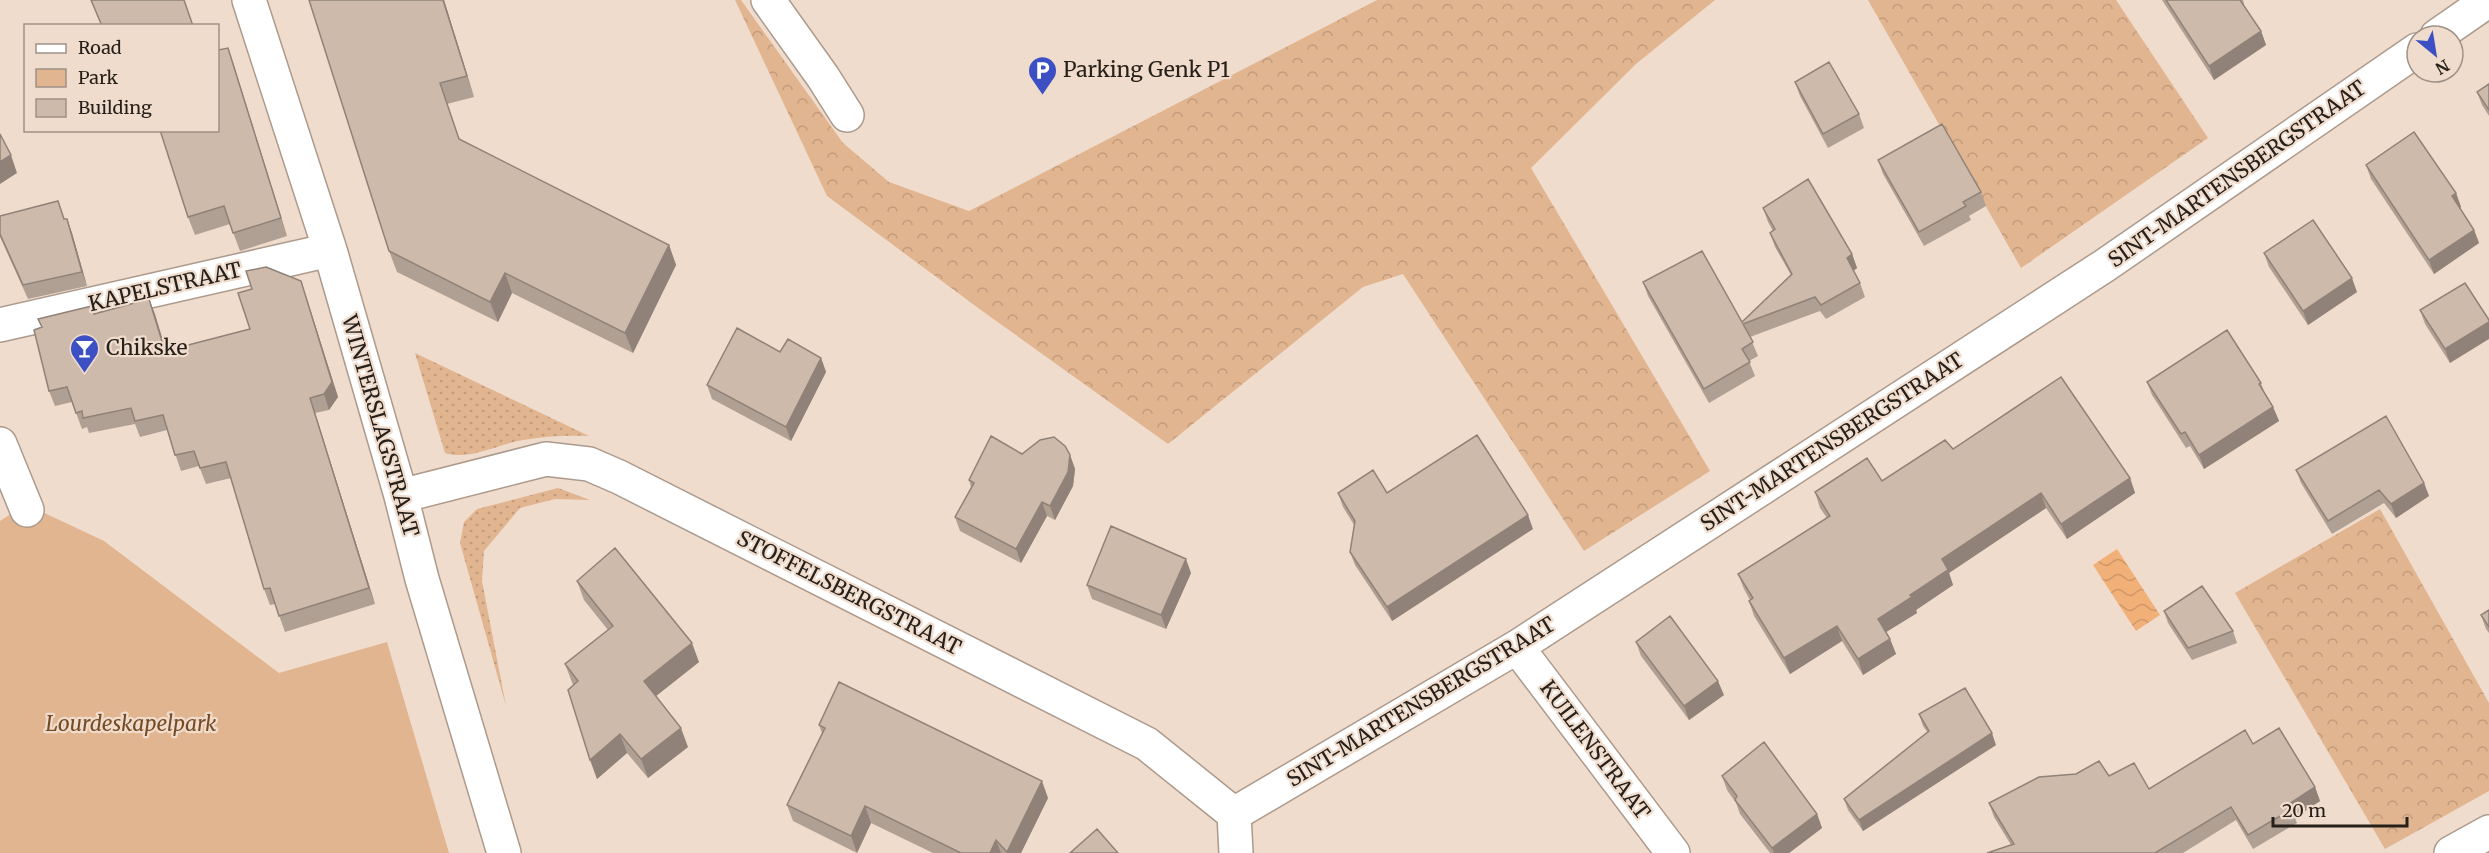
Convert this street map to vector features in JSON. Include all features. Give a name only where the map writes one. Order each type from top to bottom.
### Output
[{"type":"street","name":"WINTERSLAGSTRAAT","points":[[249,0],[330,250],[401,496],[496,850]]},
{"type":"street","points":[[768,0],[847,115]]},
{"type":"street","points":[[2454,24],[2489,0]]},
{"type":"street","name":"SINT-MARTENSBERGSTRAAT","points":[[1234,814],[1517,647],[2104,266],[2405,58]]},
{"type":"street","name":"KAPELSTRAAT","points":[[0,325],[330,250]]},
{"type":"street","points":[[0,444],[27,510]]},
{"type":"street","name":"STOFFELSBERGSTRAAT","points":[[401,496],[546,459],[589,464],[619,477],[1147,744],[1234,814]]},
{"type":"street","name":"KUILENSTRAAT","points":[[1517,647],[1673,853]]},
{"type":"street","points":[[1234,814],[1236,853]]},
{"type":"street","points":[[2451,853],[2489,832]]},
{"type":"green space","points":[[735,0],[741,0],[843,143],[889,182],[969,211],[1377,0],[1715,0],[1636,64],[1531,168],[1710,471],[1584,551],[1403,274],[1363,287],[1168,444],[827,196]]},
{"type":"green space","points":[[1868,0],[2116,0],[2208,138],[2021,268]]},
{"type":"green space","points":[[415,353],[589,436],[539,438],[513,442],[464,455],[445,453]]},
{"type":"green space","points":[[558,488],[590,500],[555,499],[520,508],[484,551],[482,581],[506,706],[460,543],[464,522],[477,509]]},
{"type":"green space","name":"Lourdeskapelpark","points":[[36,509],[104,541],[279,673],[387,642],[449,853],[0,853],[0,521],[14,512]]},
{"type":"green space","points":[[2380,509],[2489,703],[2489,791],[2385,849],[2235,593]]},
{"type":"water","points":[[2117,549],[2160,615],[2136,631],[2093,565]]},
{"type":"building","points":[[91,0],[184,0],[192,24],[101,24]]},
{"type":"building","points":[[309,0],[443,0],[467,76],[440,83],[459,139],[669,245],[625,333],[505,273],[490,302],[389,251]]},
{"type":"building","points":[[2166,0],[2240,0],[2261,31],[2209,66]]},
{"type":"building","points":[[228,48],[281,218],[233,233],[224,206],[188,217],[161,132],[219,132],[219,50]]},
{"type":"building","points":[[1829,62],[1859,114],[1823,134],[1795,82]]},
{"type":"building","points":[[2489,84],[2489,110],[2477,92]]},
{"type":"building","points":[[1942,124],[1981,192],[1963,202],[1966,206],[1919,232],[1878,160]]},
{"type":"building","points":[[2414,132],[2456,193],[2452,196],[2474,230],[2429,260],[2366,165]]},
{"type":"building","points":[[0,134],[11,155],[0,162]]},
{"type":"building","points":[[1808,179],[1852,254],[1847,258],[1860,283],[1821,305],[1815,297],[1743,324],[1753,342],[1742,349],[1750,362],[1704,389],[1643,282],[1702,251],[1742,322],[1792,274],[1770,233],[1775,229],[1763,208]]},
{"type":"building","points":[[58,201],[64,219],[67,219],[82,272],[23,285],[0,234],[0,216]]},
{"type":"building","points":[[2313,220],[2352,278],[2303,311],[2264,253]]},
{"type":"building","points":[[266,267],[301,281],[332,382],[324,394],[310,398],[369,588],[279,616],[270,588],[264,589],[226,462],[200,468],[194,451],[175,455],[163,415],[135,421],[131,408],[83,418],[82,411],[76,413],[67,387],[49,391],[34,330],[42,327],[38,319],[92,306],[94,314],[149,299],[165,351],[250,329],[238,293],[252,289],[246,271]]},
{"type":"building","points":[[2465,283],[2489,322],[2445,349],[2420,310]]},
{"type":"building","points":[[737,328],[780,352],[788,339],[821,358],[786,427],[707,385]]},
{"type":"building","points":[[2227,330],[2261,383],[2259,384],[2273,407],[2199,455],[2185,432],[2181,434],[2147,382]]},
{"type":"building","points":[[2061,377],[2130,478],[2061,524],[2041,493],[1942,559],[1948,570],[1878,619],[1890,639],[1858,659],[1837,626],[1784,658],[1749,601],[1753,598],[1738,574],[1830,516],[1815,492],[1867,458],[1882,481],[1945,440],[1953,449]]},
{"type":"building","points":[[2386,416],[2424,483],[2391,504],[2379,490],[2328,521],[2296,470]]},
{"type":"building","points":[[1477,435],[1528,515],[1387,607],[1350,552],[1355,521],[1338,493],[1373,470],[1387,493]]},
{"type":"building","points":[[991,436],[1022,454],[1040,440],[1054,437],[1065,446],[1070,455],[1068,472],[1050,506],[1042,502],[1016,549],[955,517],[974,483],[969,480]]},
{"type":"building","points":[[1111,526],[1186,559],[1161,615],[1087,585]]},
{"type":"building","points":[[615,548],[692,643],[644,681],[681,728],[641,759],[620,734],[590,760],[568,690],[578,681],[565,664],[613,626],[577,581]]},
{"type":"building","points":[[2202,586],[2233,631],[2188,648],[2164,611]]},
{"type":"building","points":[[2489,610],[2489,627],[2481,615]]},
{"type":"building","points":[[1670,616],[1718,681],[1684,706],[1636,642]]},
{"type":"building","points":[[839,682],[1042,781],[1007,852],[996,840],[990,853],[961,853],[865,806],[851,836],[787,805],[825,728],[819,725]]},
{"type":"building","points":[[1965,688],[1992,733],[1859,820],[1844,799],[1929,731],[1919,714]]},
{"type":"building","points":[[2279,728],[2315,787],[2289,804],[2292,809],[2248,835],[2231,807],[2155,853],[1987,853],[2014,844],[1989,803],[2039,777],[2076,774],[2099,761],[2109,776],[2134,763],[2149,789],[2245,730],[2253,744]]},
{"type":"building","points":[[1764,742],[1817,814],[1772,848],[1735,800],[1737,796],[1722,776]]},
{"type":"building","points":[[1097,829],[1118,853],[1070,853]]},
{"type":"place","name":"Parking Genk P1","points":[[1042,96]]},
{"type":"place","name":"Chikske","points":[[85,374]]}]
